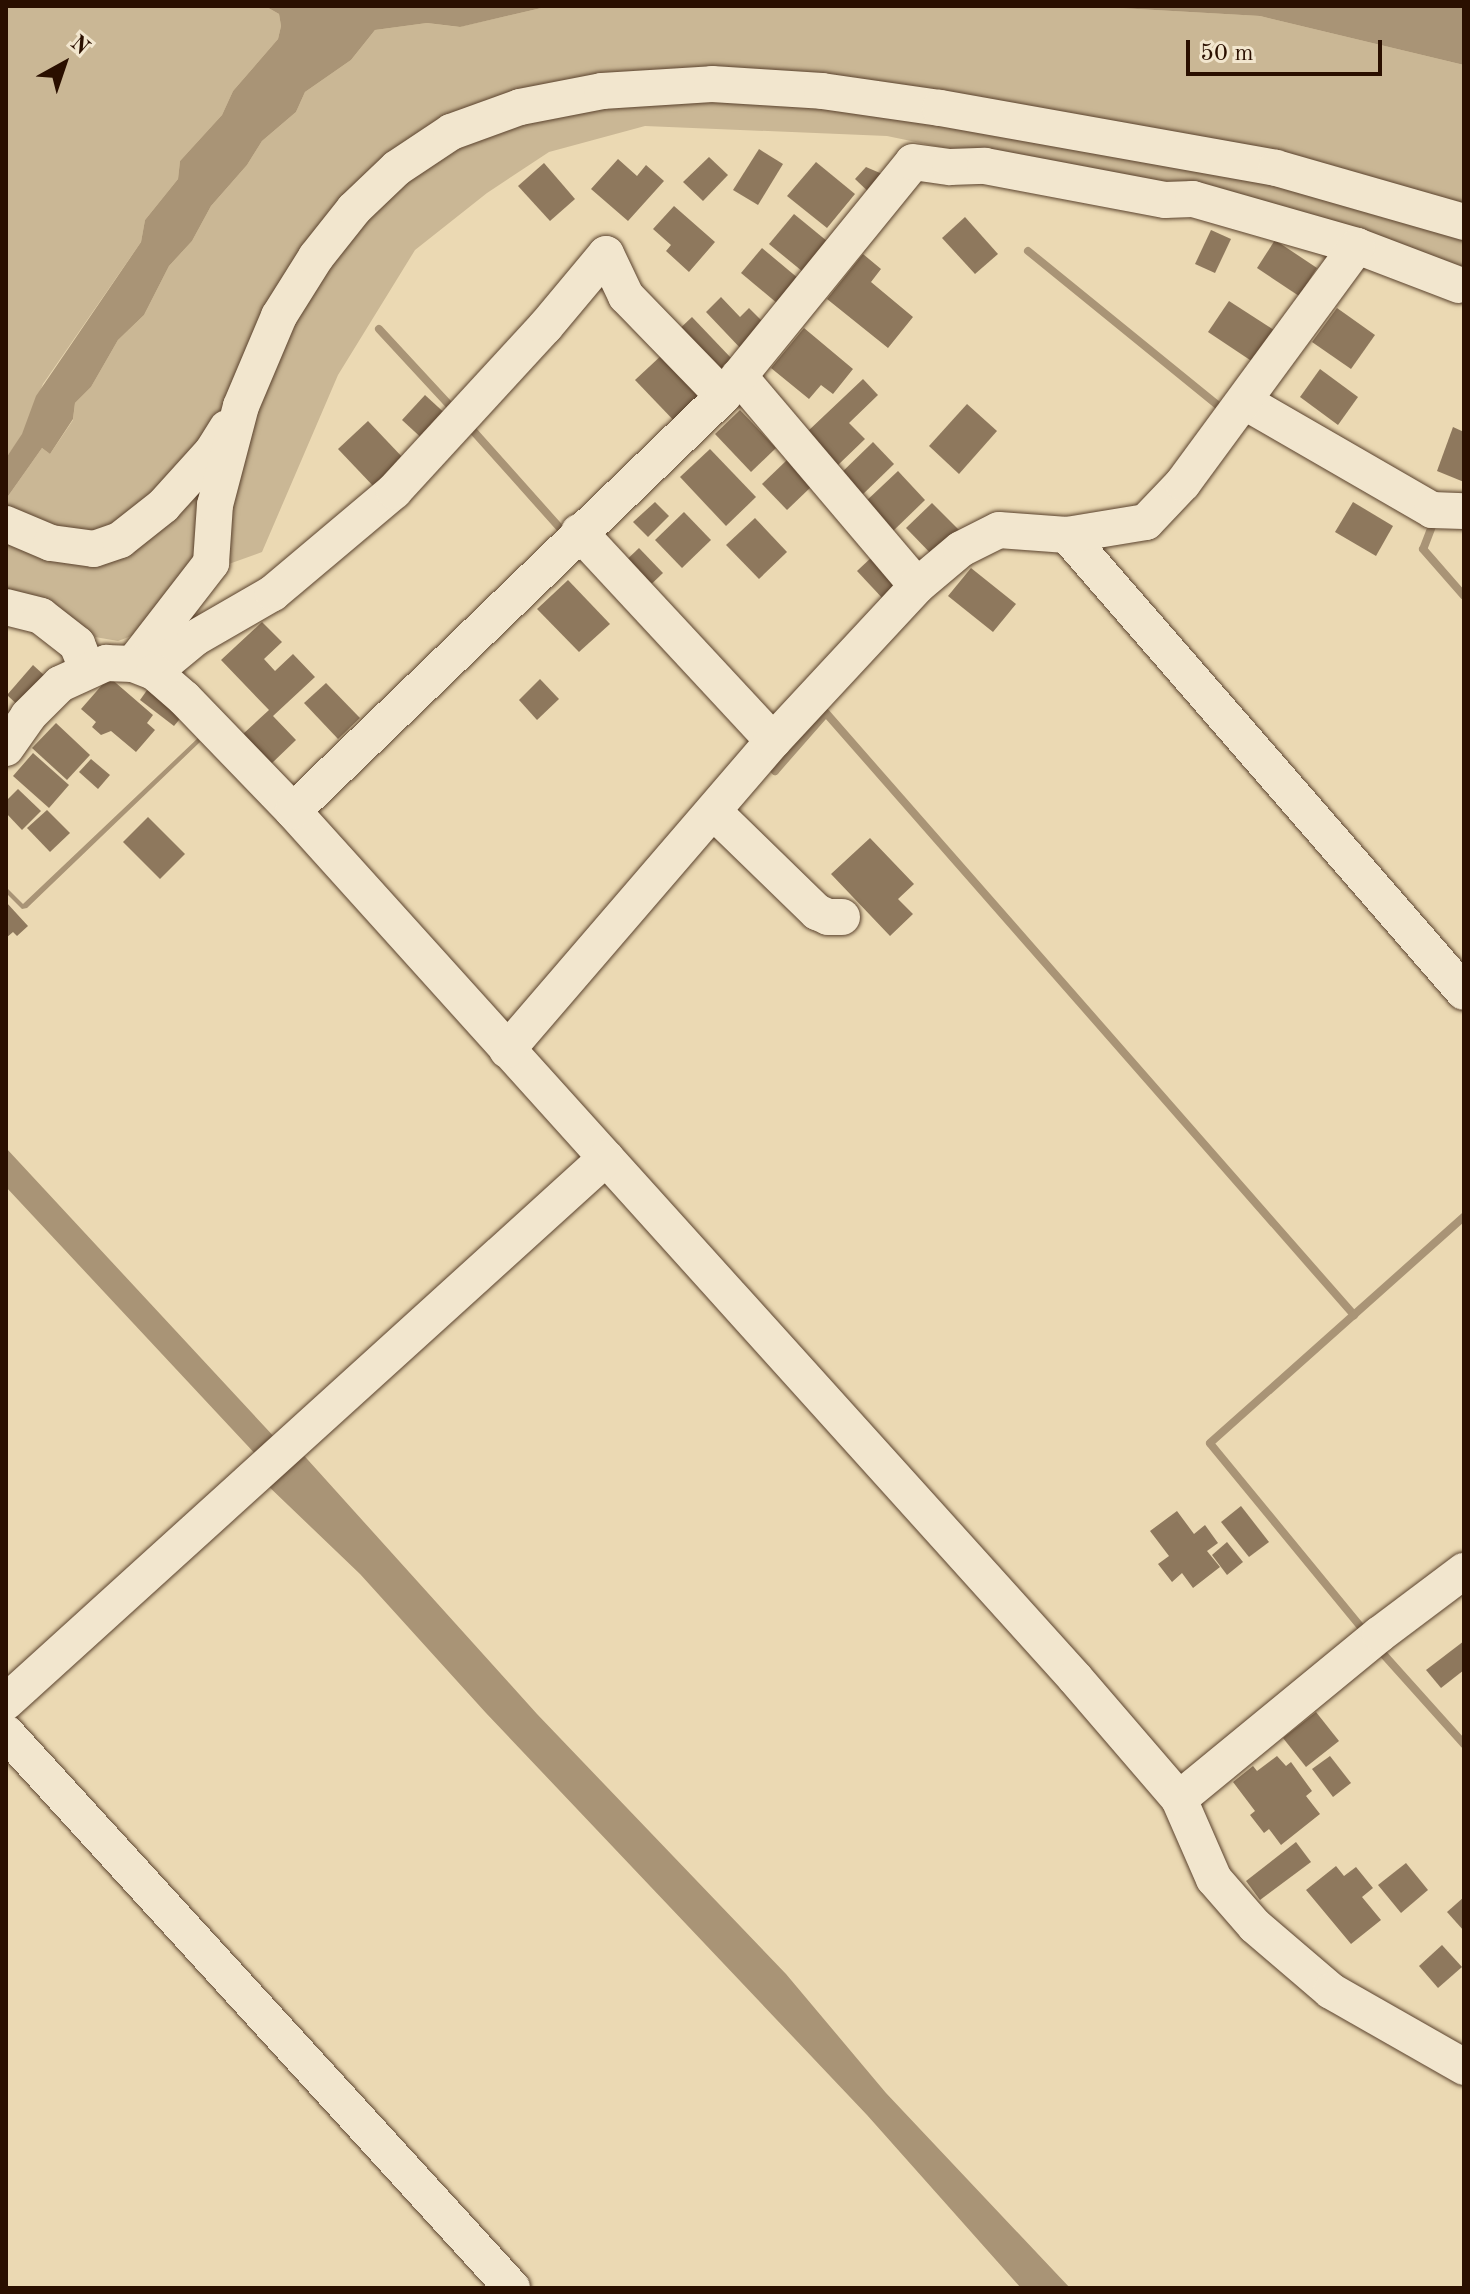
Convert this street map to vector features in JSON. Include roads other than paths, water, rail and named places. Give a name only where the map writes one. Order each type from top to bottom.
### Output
[{"type":"street","points":[[143,668],[211,563],[215,505],[241,406],[279,316],[316,257],[354,209],[397,168],[451,132],[520,107],[602,91],[712,84],[822,91],[940,108],[1276,168],[1464,222]]},
{"type":"street","points":[[293,811],[731,386],[913,162],[950,167],[985,166],[1165,200],[1193,199],[1357,246],[1459,285]]},
{"type":"street","points":[[507,1050],[765,750],[917,586],[961,549],[999,530],[1074,543],[1146,522],[1183,483],[1357,246]]},
{"type":"street","points":[[143,668],[273,593],[394,491],[460,421],[606,254],[626,296],[731,386],[917,586]]},
{"type":"street","points":[[6,524],[51,543],[94,549],[120,540],[163,506],[212,452],[241,406]]},
{"type":"street","points":[[1234,413],[1432,510],[1464,511]]},
{"type":"street","points":[[573,538],[765,750]]},
{"type":"street","points":[[1074,543],[1464,992]]},
{"type":"street","points":[[6,607],[41,616],[53,625],[77,644],[88,671]]},
{"type":"street","points":[[6,748],[28,716],[60,684],[106,663],[143,668],[184,698],[293,811],[1075,1678],[1179,1799],[1214,1879],[1255,1926],[1331,1991],[1464,2067]]},
{"type":"street","points":[[714,812],[817,912],[828,917],[842,917]]},
{"type":"street","points":[[6,1702],[606,1158]]},
{"type":"street","points":[[1179,1799],[1371,1642],[1464,1571]]},
{"type":"street","points":[[6,1733],[512,2288]]},
{"type":"waterway","points":[[1028,251],[1226,412]]},
{"type":"waterway","points":[[379,329],[455,411]]},
{"type":"waterway","points":[[467,424],[567,536]]},
{"type":"waterway","points":[[1434,521],[1423,549],[1464,596]]},
{"type":"waterway","points":[[767,762],[775,771],[826,713],[1354,1315]]},
{"type":"waterway","points":[[1365,1632],[1210,1443],[1464,1217]]},
{"type":"waterway","points":[[1376,1646],[1464,1744]]}]
